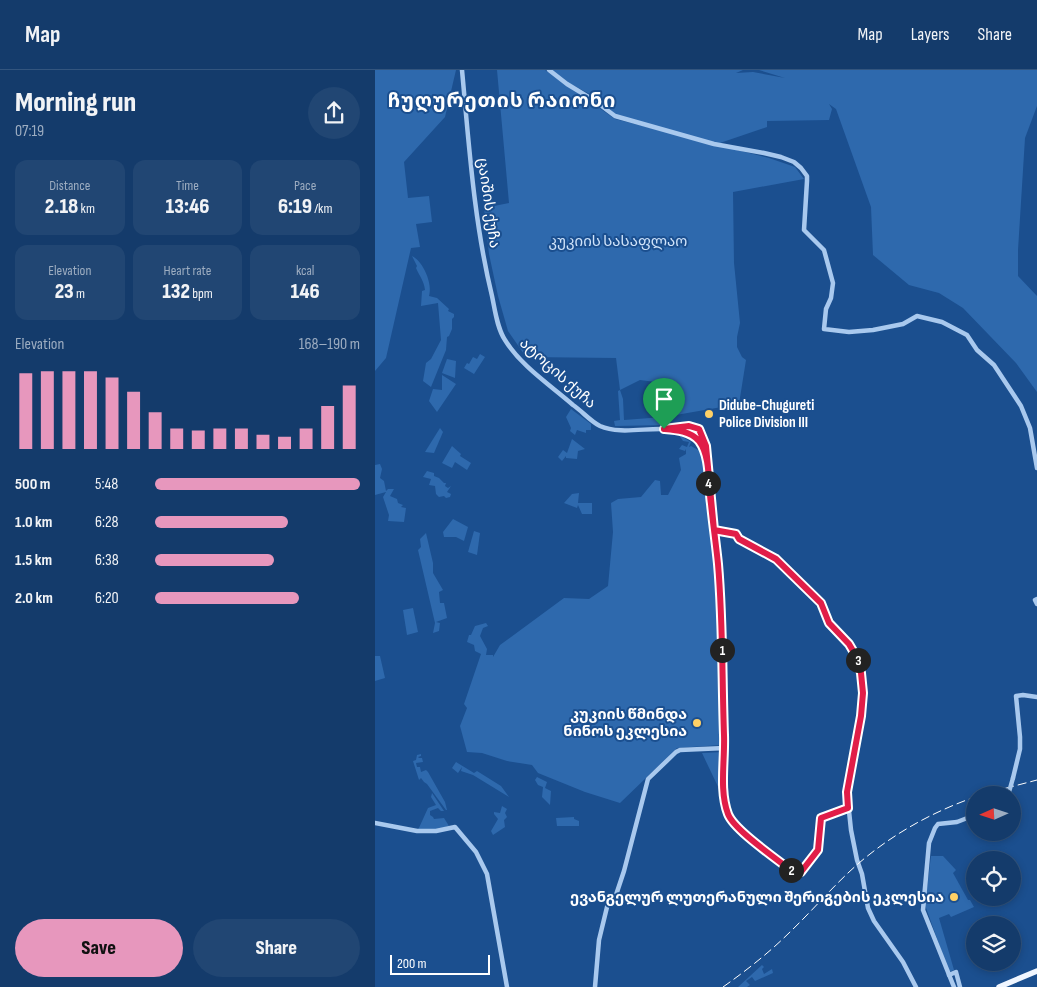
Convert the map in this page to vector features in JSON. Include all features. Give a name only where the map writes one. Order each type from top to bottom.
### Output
[{"type":"main road","points":[[999,987],[1037,971]]},
{"type":"street","name":"ცაიშის ქუჩა","points":[[462,70],[478,220],[488,281],[503,337]]},
{"type":"street","points":[[549,70],[567,84],[595,100],[615,116],[714,144],[773,155],[794,162],[807,176],[803,230],[824,250],[833,283],[831,298],[826,309],[824,329],[849,332],[863,331],[903,324],[917,316],[933,319],[967,335],[977,350],[994,365],[1021,406],[1030,428],[1037,468]]},
{"type":"street","name":"ატოცის ქუჩა","points":[[503,337],[522,361],[598,425],[615,430],[664,429]]},
{"type":"street","points":[[695,427],[691,430],[693,436],[702,447],[706,462]]},
{"type":"street","points":[[664,429],[699,428],[706,446],[706,462],[720,594],[725,748],[722,798],[730,819],[793,872],[797,873],[801,872],[818,850],[821,818],[848,808]]},
{"type":"street","points":[[664,429],[681,431],[693,436],[699,435],[700,432]]},
{"type":"street","points":[[714,530],[736,534],[739,539],[776,559],[821,603],[829,623],[849,644],[856,656],[861,673],[863,693],[847,792],[851,830],[868,908],[874,921],[903,962],[916,987]]},
{"type":"street","points":[[1011,786],[1020,737],[1016,696],[1037,697]]},
{"type":"street","points":[[595,987],[599,940],[608,903],[616,895],[624,871],[635,825],[650,776],[680,750],[725,748]]},
{"type":"street","points":[[953,987],[923,907],[930,839],[938,824],[957,822],[966,818]]},
{"type":"street","points":[[375,823],[417,832],[455,827],[476,852],[487,874],[507,987]]},
{"type":"street","points":[[949,975],[957,972],[960,987]]},
{"type":"green space","points":[[375,70],[456,70],[445,117],[404,162],[408,198],[429,196],[432,222],[416,224],[420,247],[411,248],[386,358],[375,371]]},
{"type":"green space","name":"კუკიის სასაფლაო","points":[[497,70],[545,70],[615,119],[769,158],[795,167],[804,179],[733,192],[734,263],[740,323],[737,347],[742,357],[746,360],[739,404],[676,415],[674,402],[666,400],[663,383],[640,380],[620,390],[616,358],[526,357],[508,331],[498,296],[489,254],[484,208],[509,203]]},
{"type":"green space","points":[[552,70],[743,70],[736,73],[753,72],[785,78],[759,70],[1037,70],[1037,106],[1025,138],[1018,276],[1037,296],[1037,392],[1016,363],[963,308],[939,293],[909,285],[873,255],[871,207],[836,109],[829,104],[832,109],[829,120],[767,121],[767,127],[717,144],[616,115],[597,98],[569,83]]},
{"type":"green space","points":[[412,256],[420,263],[426,273],[430,285],[429,296],[437,298],[449,309],[448,311],[454,314],[452,329],[447,337],[446,350],[431,387],[423,381],[426,363],[431,359],[441,340],[438,303],[421,306],[422,291],[425,290]]},
{"type":"green space","points":[[480,354],[485,357],[474,374],[464,368],[473,357],[477,359]]},
{"type":"green space","points":[[447,359],[456,361],[455,378],[442,373]]},
{"type":"green space","points":[[442,375],[456,384],[437,412],[429,401],[433,389],[442,390]]},
{"type":"green space","points":[[620,390],[623,399],[624,420],[663,417],[663,406],[669,408],[668,425],[615,426],[614,421],[620,420],[618,391]]},
{"type":"green space","points":[[571,409],[591,424],[591,430],[586,430],[586,433],[577,430],[575,435],[570,431],[571,428],[566,417]]},
{"type":"green space","points":[[440,428],[443,432],[434,453],[425,452]]},
{"type":"green space","points":[[679,435],[691,442],[689,447],[691,446],[700,451],[703,458],[714,553],[721,745],[677,748],[620,803],[585,792],[538,773],[532,765],[507,761],[482,753],[467,752],[460,726],[467,708],[464,704],[481,654],[475,651],[474,645],[467,642],[475,626],[486,623],[488,626],[483,628],[480,636],[487,649],[486,655],[493,655],[493,657],[500,645],[564,598],[589,599],[608,586],[613,532],[611,503],[618,499],[641,497],[655,480],[660,481],[661,495],[668,495],[681,470],[679,458],[686,454],[686,449],[685,451],[679,449],[682,445],[687,447],[689,442],[683,441]]},
{"type":"green space","points":[[572,439],[585,449],[578,451],[577,459],[566,458],[566,456],[562,461],[558,457],[563,450],[567,453]]},
{"type":"green space","points":[[452,446],[461,454],[460,456],[471,463],[467,470],[455,462],[452,468],[442,463]]},
{"type":"green space","points":[[380,464],[382,469],[380,478],[384,481],[386,491],[394,489],[390,496],[397,499],[398,503],[403,505],[401,507],[406,508],[404,522],[388,521],[389,515],[383,497],[386,492],[375,495],[375,465]]},
{"type":"green space","points":[[427,471],[434,473],[434,476],[446,483],[445,486],[448,488],[451,486],[447,492],[451,494],[450,497],[439,497],[436,494],[435,486],[429,485],[431,479],[423,477]]},
{"type":"green space","points":[[579,493],[578,503],[592,503],[592,514],[582,514],[578,505],[577,508],[564,503],[572,494]]},
{"type":"green space","points":[[453,519],[468,527],[464,541],[456,537],[444,537],[443,532]]},
{"type":"green space","points":[[474,531],[480,533],[477,555],[468,552]]},
{"type":"green space","points":[[426,533],[433,563],[433,573],[443,590],[439,592],[440,603],[444,603],[447,618],[436,622],[440,623],[439,631],[433,633],[435,623],[418,550],[421,547],[420,539]]},
{"type":"green space","points":[[413,608],[418,632],[407,635],[403,610]]},
{"type":"green space","points":[[375,656],[380,656],[385,678],[375,681]]},
{"type":"green space","points":[[723,752],[721,793],[702,753]]},
{"type":"green space","points":[[421,754],[418,757],[422,758],[423,762],[416,763],[417,767],[420,767],[421,772],[426,770],[428,772],[445,802],[447,810],[427,784],[421,778],[419,780],[413,761],[416,760],[417,755]]},
{"type":"green space","points":[[456,762],[474,773],[477,771],[501,786],[509,797],[473,775],[461,771],[462,767],[458,773],[452,768]]},
{"type":"green space","points":[[537,777],[547,782],[545,788],[551,791],[550,805],[542,797],[543,787],[538,785],[535,780]]},
{"type":"green space","points":[[432,793],[444,811],[438,808],[430,811],[430,815],[434,819],[444,818],[449,826],[434,830],[418,830],[428,808],[436,805],[431,797]]},
{"type":"green space","points":[[502,806],[507,809],[505,813],[507,817],[504,820],[505,827],[493,835],[491,831],[498,819],[494,812],[500,813]]},
{"type":"green space","points":[[574,817],[574,819],[579,821],[579,826],[557,826],[556,818]]},
{"type":"green space","points":[[931,856],[943,856],[956,870],[953,873],[966,896],[966,906],[974,907],[951,917],[949,914],[939,918],[954,970],[949,972],[925,905]]},
{"type":"green space","points":[[762,965],[764,967],[762,969],[764,974],[772,969],[773,973],[755,981],[752,977],[746,981],[750,985],[738,987]]},
{"type":"railway","points":[[1014,786],[1037,780]]},
{"type":"railway","points":[[723,987],[775,946],[846,875],[878,848],[917,823],[966,801]]},
{"type":"place","name":"Didube-Chugureti Police Division III","points":[[709,414]]},
{"type":"place","name":"კუკიის წმინდა ნინოს ეკლესია","points":[[697,723]]},
{"type":"place","name":"ევანგელურ ლუთერანული შერიგების ეკლესია","points":[[954,897]]},
{"type":"district","name":"ჩუღურეთის რაიონი","points":[[502,100]]},
{"type":"route","points":[[664,429],[681,431],[694,437],[700,443],[705,454],[711,504],[718,561],[720,594],[725,748],[722,798],[730,819],[738,828],[793,872],[801,872],[818,850],[821,818],[848,808],[847,792],[861,716],[863,693],[861,673],[856,656],[849,644],[829,623],[821,603],[776,559],[753,548],[739,539],[736,534],[721,530],[714,530],[711,504],[706,462],[706,446],[699,428],[689,426],[664,429]]}]
